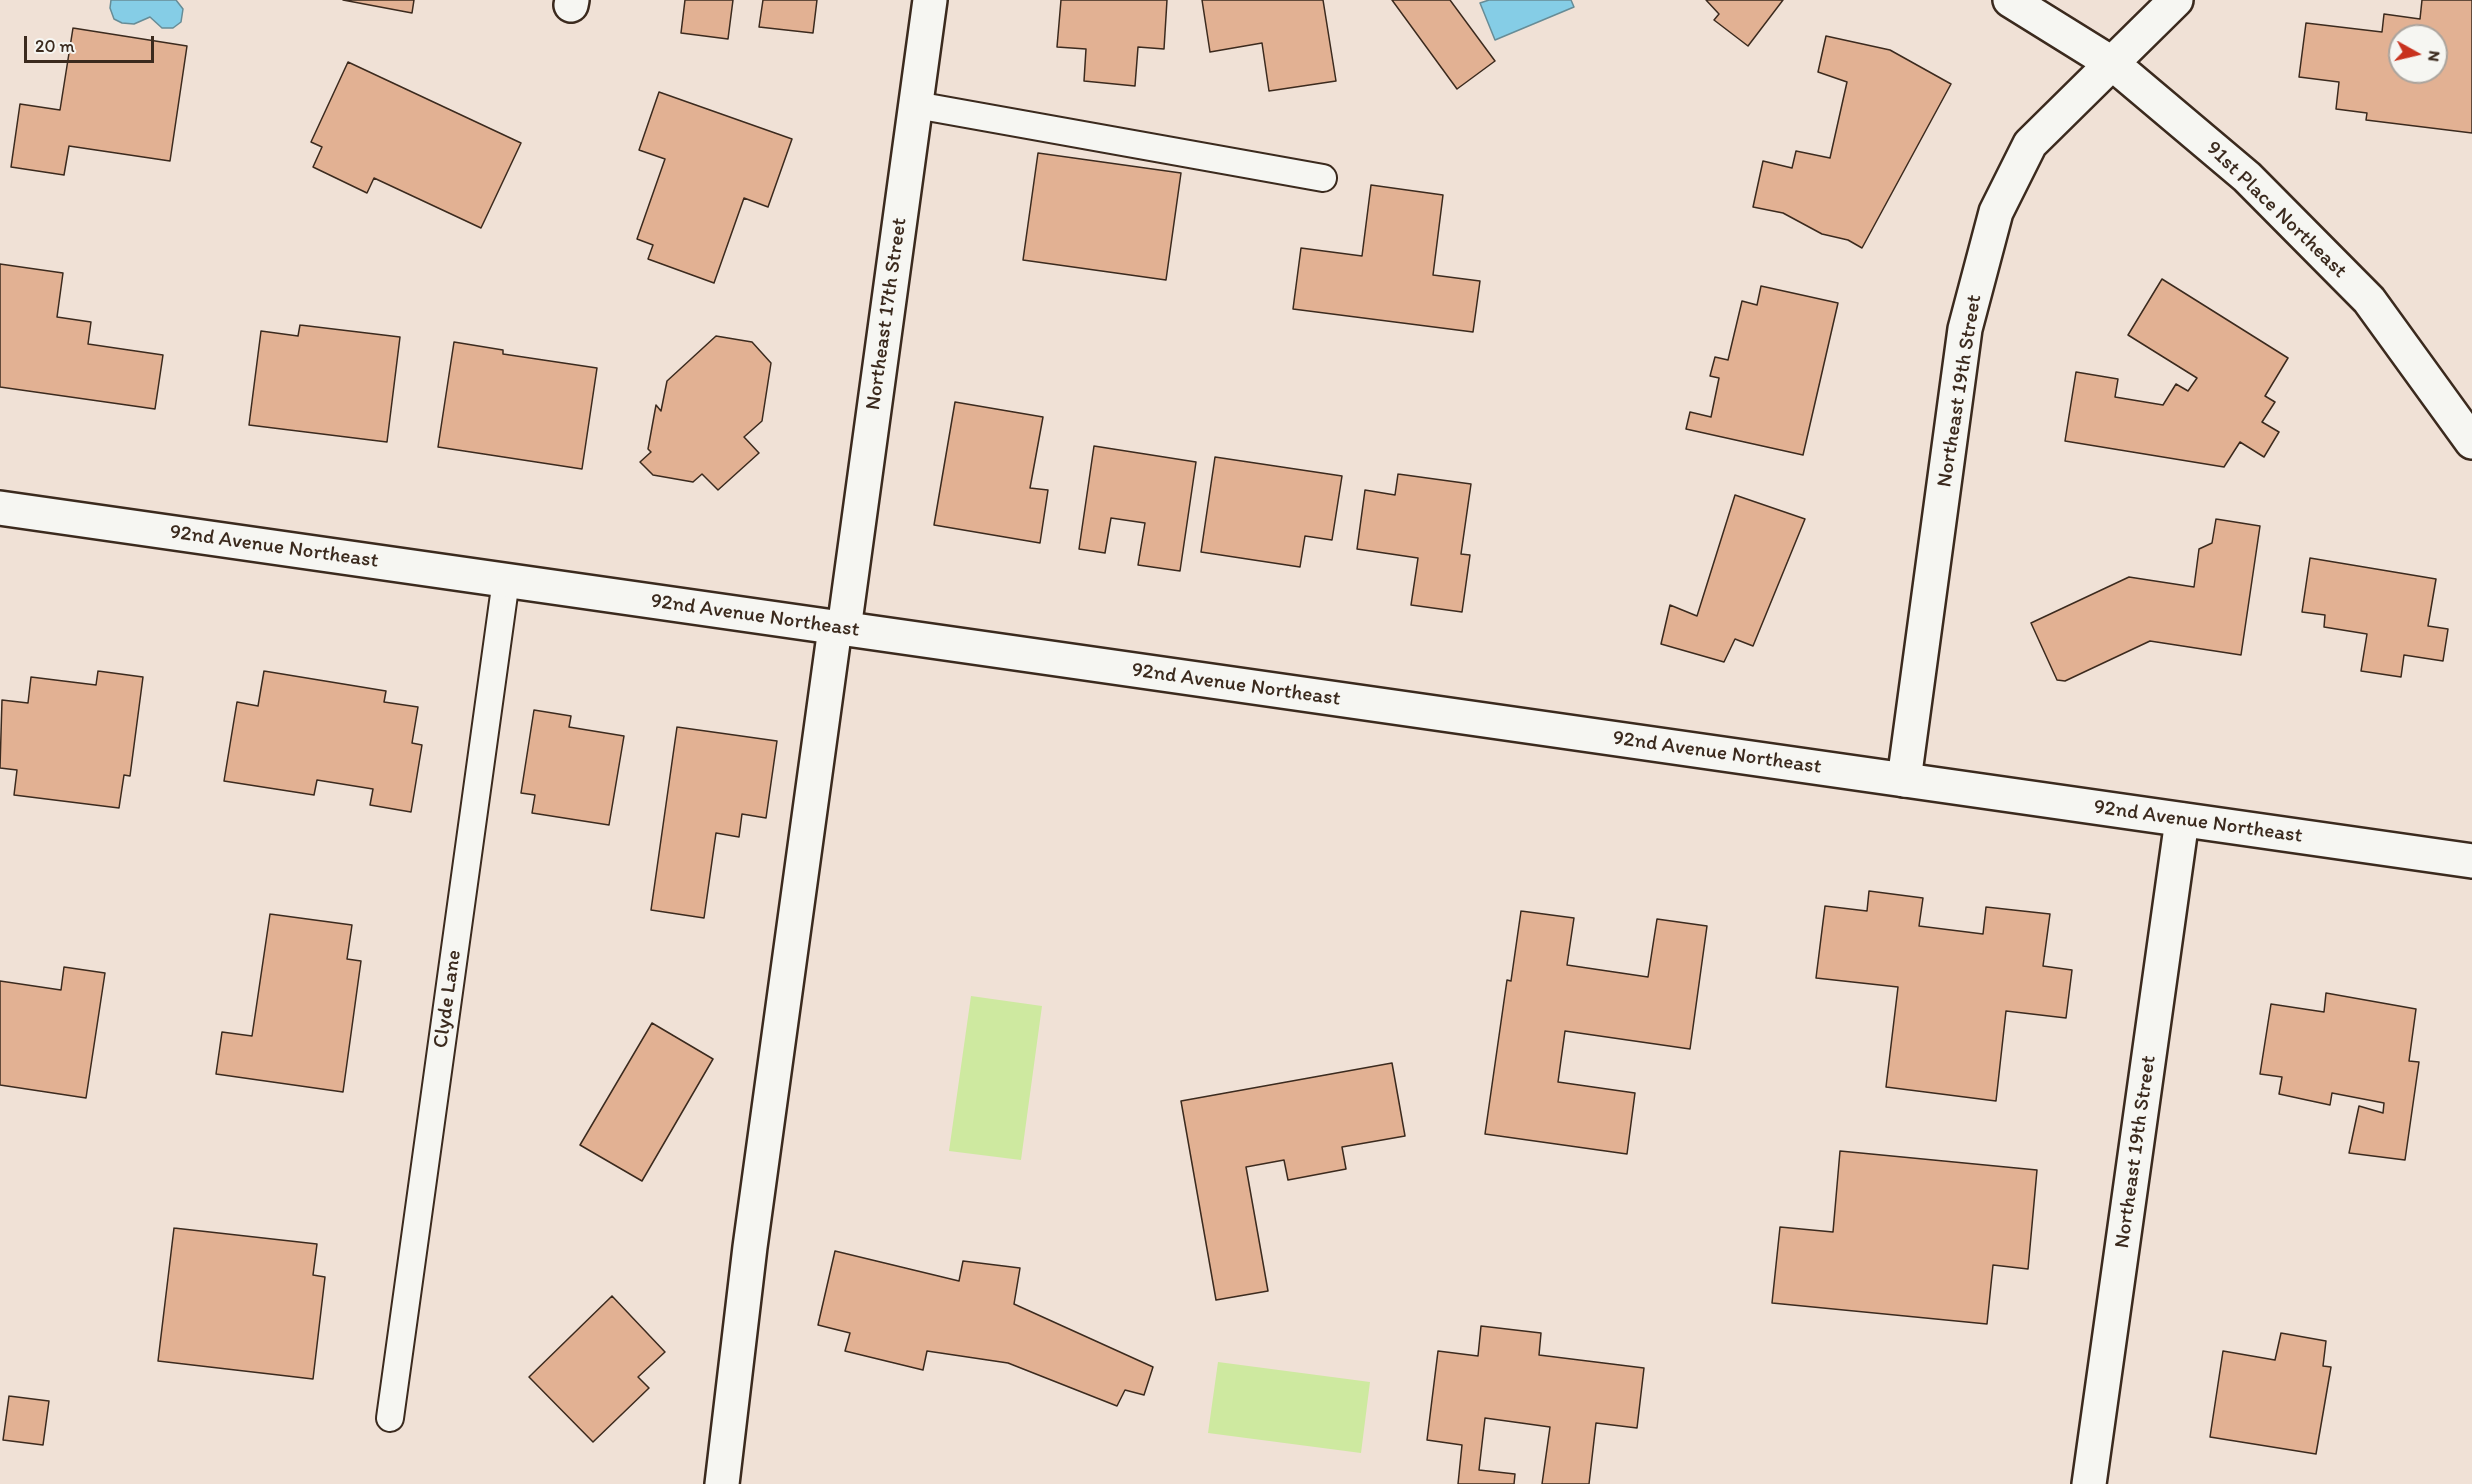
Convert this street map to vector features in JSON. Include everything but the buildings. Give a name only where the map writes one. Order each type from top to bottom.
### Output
[{"type":"street","name":"Northeast 17th Street","points":[[722,1484],[750,1247],[930,0]]},
{"type":"street","name":"91st Place Northeast","points":[[2010,0],[2113,64],[2247,177],[2369,300],[2472,442]]},
{"type":"street","name":"Northeast 19th Street","points":[[1904,780],[1965,329],[1996,212],[2030,144],[2176,0]]},
{"type":"street","name":"92nd Avenue Northeast","points":[[0,511],[506,580],[2472,861]]},
{"type":"street","name":"Northeast 19th Street","points":[[2089,1484],[2182,820]]},
{"type":"lane","points":[[916,105],[1323,178]]},
{"type":"lane","name":"Clyde Lane","points":[[390,1418],[506,580]]},
{"type":"green space","points":[[971,996],[1042,1006],[1021,1160],[949,1151]]},
{"type":"green space","points":[[1218,1362],[1370,1382],[1361,1453],[1208,1433]]},
{"type":"water","points":[[111,0],[176,0],[183,9],[181,22],[173,28],[162,28],[150,17],[134,24],[122,23],[114,19],[110,8]]},
{"type":"water","points":[[1489,0],[1571,0],[1574,7],[1495,40],[1480,3]]}]
